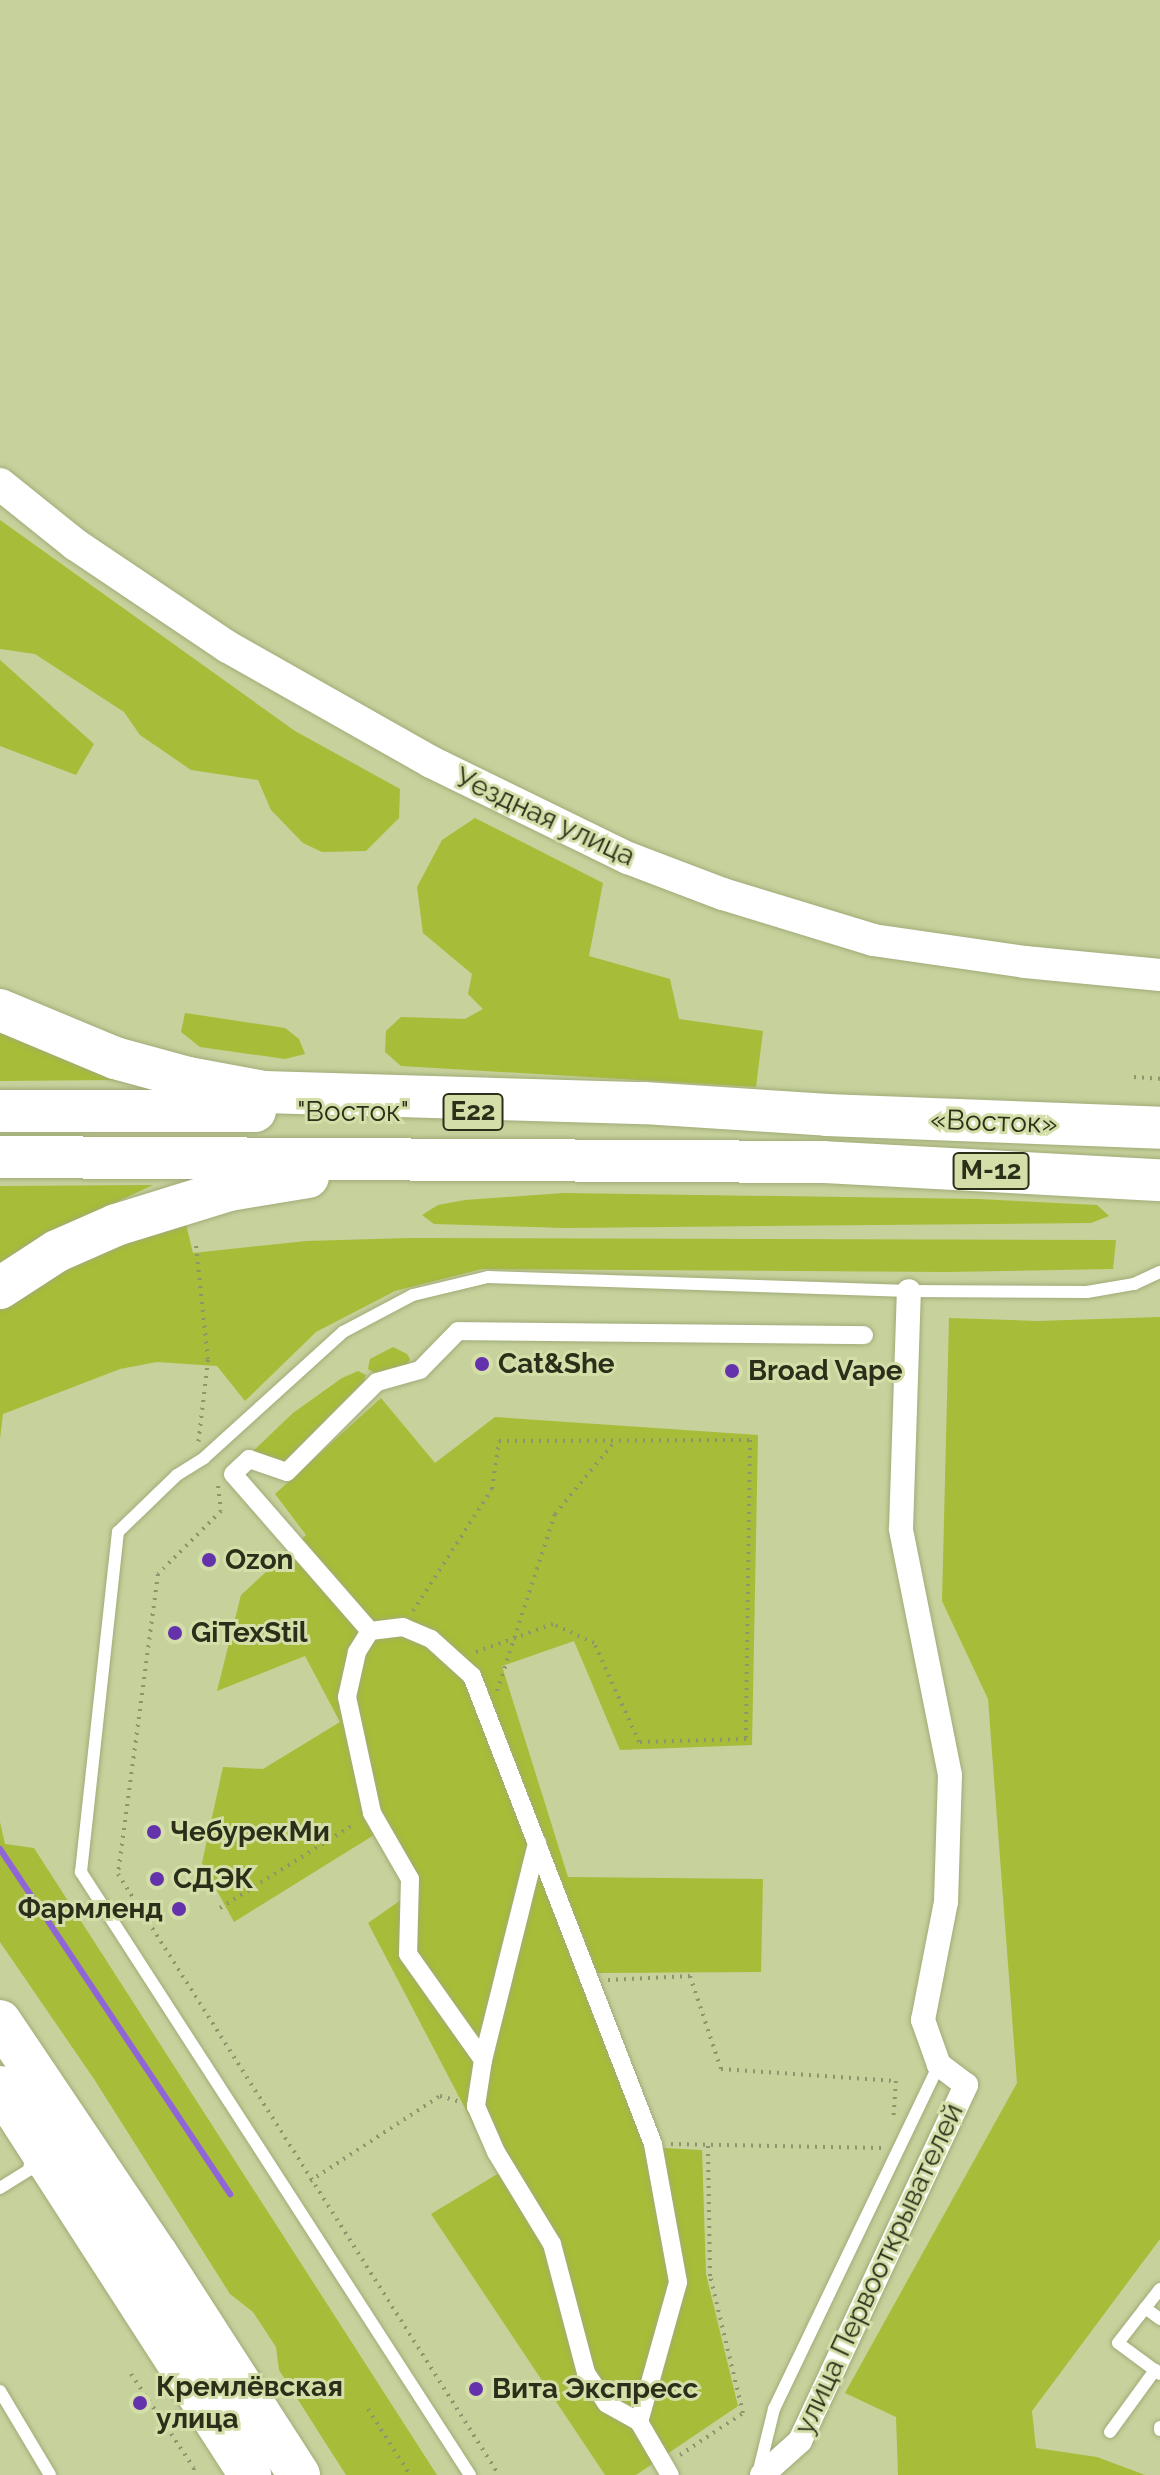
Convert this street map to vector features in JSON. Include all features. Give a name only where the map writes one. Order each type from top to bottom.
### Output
[{"type":"highway","points":[[0,1010],[83,1048],[115,1058],[188,1078],[264,1092],[644,1103],[828,1115]]},
{"type":"highway","name":"\"Восток\"","points":[[0,1111],[828,1115]]},
{"type":"highway","name":"«Восток»","points":[[828,1115],[1160,1128]]},
{"type":"highway","points":[[0,1157],[823,1162]]},
{"type":"highway","points":[[0,1288],[57,1251],[116,1225],[186,1201],[269,1183],[323,1175],[618,1171],[823,1162]]},
{"type":"highway","name":"«Восток»","points":[[823,1162],[1160,1180]]},
{"type":"highway","points":[[0,1991],[97,2139],[156,2253]]},
{"type":"highway","points":[[0,2021],[156,2253],[299,2475]]},
{"type":"highway","points":[[0,2089],[250,2475]]},
{"type":"street","name":"Уездная улица","points":[[0,484],[76,545],[228,647],[431,762],[628,858],[723,894],[873,940],[1025,962],[1160,975]]},
{"type":"street","name":"улица Первооткрывателей","points":[[760,2475],[800,2441],[966,2085],[939,2065],[923,2020],[946,1902],[950,1775],[901,1529],[909,1291]]},
{"type":"street","points":[[370,1631],[233,1474],[249,1459],[287,1472],[377,1382],[420,1370],[458,1331],[864,1335]]},
{"type":"street","points":[[370,1631],[403,1627],[431,1639],[472,1676],[653,2144],[678,2282],[639,2422]]},
{"type":"street","points":[[370,1631],[357,1652],[347,1697],[372,1813],[410,1879],[408,1954],[483,2060]]},
{"type":"street","points":[[537,1843],[483,2060],[476,2106],[496,2152],[552,2244],[586,2373],[607,2404],[639,2422],[667,2470]]},
{"type":"lane","points":[[470,2475],[81,1872],[118,1532],[177,1475],[204,1458],[343,1332],[413,1295],[488,1277],[909,1291],[1087,1292],[1134,1284],[1160,1272]]},
{"type":"lane","points":[[760,2475],[774,2409],[939,2065]]},
{"type":"lane","points":[[0,2089],[30,2148],[32,2162],[29,2170],[0,2188]]},
{"type":"lane","points":[[1110,2432],[1157,2372],[1118,2343],[1160,2289]]},
{"type":"lane","points":[[1145,2308],[1160,2319]]},
{"type":"lane","points":[[0,2391],[50,2475]]},
{"type":"path","points":[[1134,1077],[1160,1079]]},
{"type":"path","points":[[196,1246],[208,1360],[196,1441],[217,1487],[221,1511],[158,1574],[118,1874],[499,2475]]},
{"type":"path","points":[[488,1717],[555,1514],[616,1440]]},
{"type":"path","points":[[403,1627],[492,1489],[499,1441],[750,1440],[746,1739],[639,1742],[594,1643],[553,1624],[455,1660]]},
{"type":"path","points":[[217,1487],[233,1474]]},
{"type":"path","points":[[220,1908],[372,1813]]},
{"type":"path","points":[[590,1981],[690,1976],[721,2069],[896,2081],[893,2122]]},
{"type":"path","points":[[310,2181],[440,2096],[476,2106]]},
{"type":"path","points":[[653,2144],[891,2149]]},
{"type":"path","points":[[667,2470],[743,2413],[710,2276],[708,2144]]},
{"type":"path","points":[[131,2374],[194,2468],[192,2475]]},
{"type":"path","points":[[368,2409],[410,2475]]},
{"type":"green space","points":[[0,520],[295,731],[400,789],[399,818],[366,851],[322,852],[303,843],[271,810],[258,780],[191,770],[140,735],[124,712],[35,654],[0,649]]},
{"type":"green space","points":[[0,660],[94,744],[76,775],[0,746]]},
{"type":"green space","points":[[475,818],[603,883],[589,956],[670,979],[679,1019],[763,1031],[756,1087],[401,1066],[385,1052],[386,1031],[401,1017],[465,1019],[483,1009],[468,994],[472,974],[423,933],[417,887],[442,840]]},
{"type":"green space","points":[[185,1013],[285,1028],[299,1039],[305,1054],[285,1059],[200,1047],[181,1032]]},
{"type":"green space","points":[[0,1029],[115,1080],[0,1081]]},
{"type":"green space","points":[[153,1185],[54,1231],[0,1262],[0,1186]]},
{"type":"green space","points":[[564,1193],[978,1199],[1097,1205],[1109,1216],[1091,1223],[564,1228],[434,1224],[422,1215],[438,1205],[465,1200]]},
{"type":"green space","points":[[184,1216],[193,1253],[306,1241],[410,1238],[1116,1240],[1113,1269],[947,1272],[482,1269],[395,1291],[316,1332],[245,1401],[217,1366],[157,1362],[120,1369],[3,1414],[0,1439],[0,1304],[22,1286]]},
{"type":"green space","points":[[1160,1317],[1160,2239],[1032,2411],[1036,2448],[1097,2457],[1145,2475],[898,2475],[896,2417],[845,2393],[1017,2083],[988,1699],[942,1601],[949,1318],[1037,1321]]},
{"type":"green space","points":[[393,1347],[407,1354],[410,1359],[407,1366],[376,1374],[368,1369],[370,1359]]},
{"type":"green space","points":[[358,1371],[366,1375],[364,1381],[282,1464],[251,1453],[293,1413],[342,1378]]},
{"type":"green space","points":[[381,1398],[435,1463],[495,1417],[758,1435],[752,1745],[620,1750],[574,1641],[502,1666],[568,1877],[763,1879],[761,1972],[597,1973],[663,2148],[702,2150],[706,2274],[738,2406],[636,2475],[605,2475],[431,2214],[499,2173],[368,1923],[408,1895],[374,1835],[234,1922],[202,1863],[223,1767],[263,1769],[340,1722],[305,1656],[217,1691],[241,1595],[306,1535],[275,1494]]},
{"type":"green space","points":[[0,1822],[5,1844],[34,1848],[437,2475],[346,2475],[279,2370],[276,2347],[253,2312],[230,2294],[94,2079],[0,1942]]},
{"type":"waterway","points":[[0,1849],[230,2194]]},
{"type":"place","name":"Cat&She","points":[[482,1364]]},
{"type":"place","name":"Broad Vape","points":[[732,1371]]},
{"type":"place","name":"Ozon","points":[[209,1560]]},
{"type":"place","name":"GiTexStil","points":[[175,1633]]},
{"type":"place","name":"ЧебурекМи","points":[[154,1832]]},
{"type":"place","name":"СДЭК","points":[[157,1879]]},
{"type":"place","name":"Фармленд","points":[[179,1909]]},
{"type":"place","name":"Вита Экспресс","points":[[476,2389]]},
{"type":"place","name":"Кремлёвская улица","points":[[140,2403]]}]
